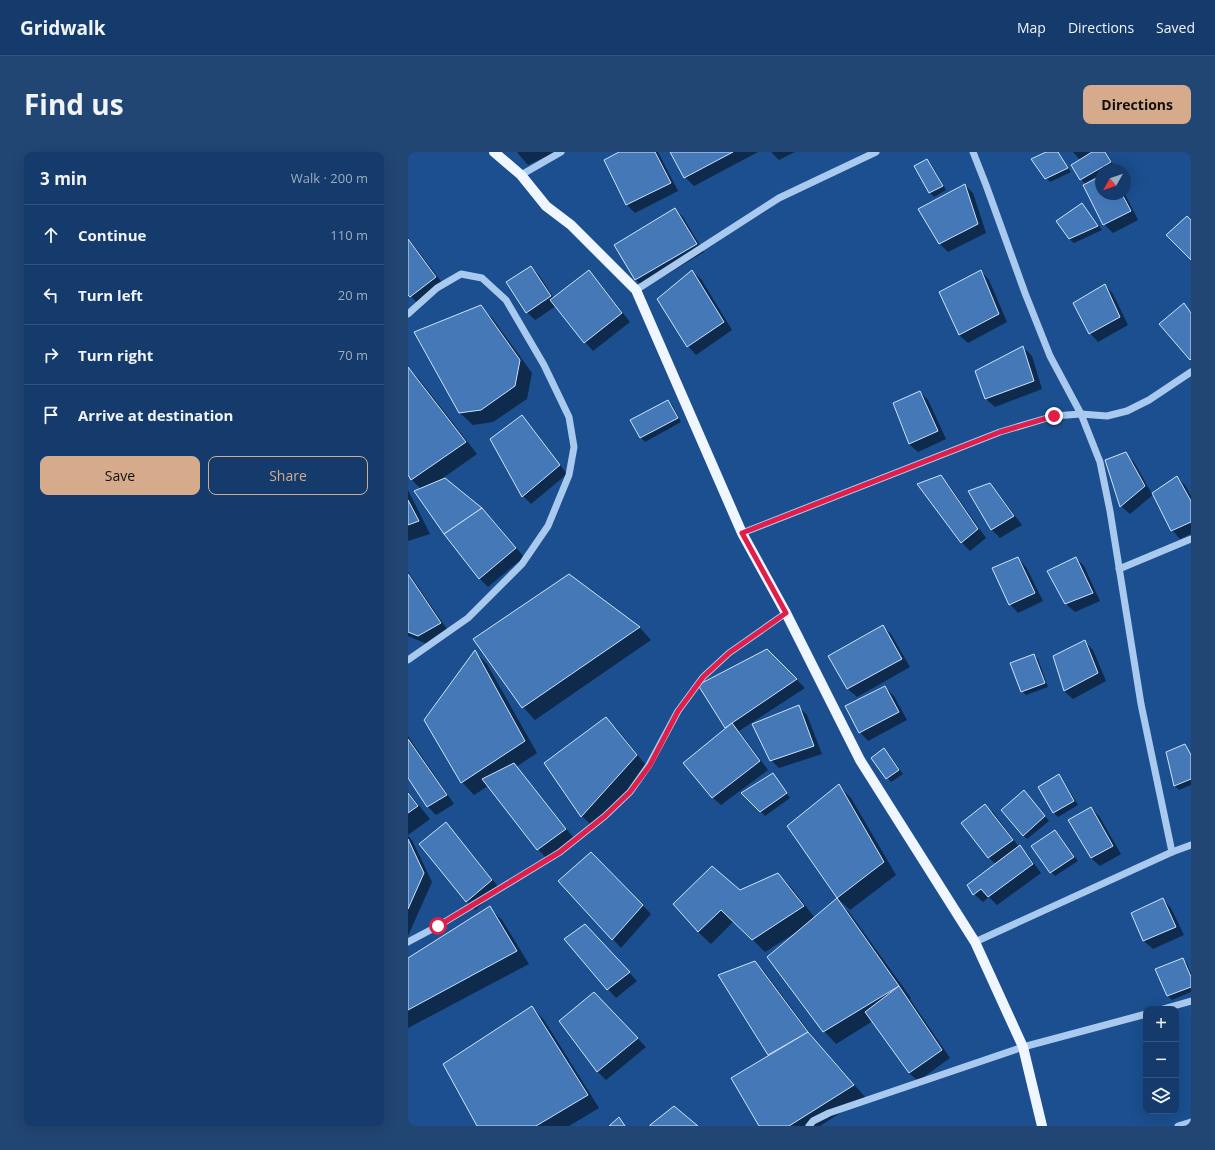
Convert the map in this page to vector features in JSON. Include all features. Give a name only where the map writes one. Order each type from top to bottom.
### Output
[{"type":"main road","points":[[494,152],[521,175],[546,206],[571,225],[636,290],[742,533],[786,613],[860,760],[975,942],[1023,1047],[1042,1126]]},
{"type":"street","points":[[521,175],[561,152]]},
{"type":"street","points":[[636,290],[780,198],[876,152]]},
{"type":"street","points":[[973,152],[1050,356],[1081,414],[1100,462],[1110,511],[1141,704],[1172,852]]},
{"type":"street","points":[[408,314],[437,288],[461,274],[482,278],[506,300],[544,365],[569,417],[574,447],[569,475],[548,526],[522,564],[468,618],[408,660]]},
{"type":"street","points":[[742,533],[1000,432],[1054,416],[1081,414],[1107,416],[1127,411],[1149,400],[1191,372]]},
{"type":"street","points":[[1119,569],[1191,539]]},
{"type":"street","points":[[408,942],[438,926],[560,852],[605,816],[630,792],[650,765],[678,711],[703,677],[729,653],[786,613]]},
{"type":"street","points":[[975,942],[1172,852],[1191,846]]},
{"type":"street","points":[[1174,1006],[1191,1001]]},
{"type":"street","points":[[809,1126],[813,1121],[829,1113],[1023,1047],[1143,1015]]},
{"type":"street","points":[[1178,1126],[1191,1122]]},
{"type":"building","points":[[619,152],[655,152],[671,183],[626,205],[604,160]]},
{"type":"building","points":[[670,152],[733,152],[684,178]]},
{"type":"building","points":[[1046,152],[1058,152],[1068,168],[1045,179],[1031,159]]},
{"type":"building","points":[[1092,152],[1105,152],[1111,162],[1108,164],[1095,164],[1095,171],[1080,180],[1071,165]]},
{"type":"building","points":[[927,159],[943,186],[929,193],[914,166]]},
{"type":"building","points":[[1095,179],[1095,200],[1125,200],[1131,211],[1103,225],[1083,185]]},
{"type":"building","points":[[965,184],[978,224],[939,244],[918,209]]},
{"type":"building","points":[[1082,203],[1098,226],[1069,239],[1056,221]]},
{"type":"building","points":[[675,208],[697,244],[635,280],[614,245]]},
{"type":"building","points":[[1187,216],[1191,220],[1191,260],[1166,235]]},
{"type":"building","points":[[408,239],[436,277],[410,297],[408,295]]},
{"type":"building","points":[[531,266],[551,296],[526,313],[506,282]]},
{"type":"building","points":[[589,270],[622,313],[584,343],[550,300]]},
{"type":"building","points":[[692,270],[724,322],[687,347],[657,299]]},
{"type":"building","points":[[981,270],[999,314],[959,335],[939,292]]},
{"type":"building","points":[[1105,284],[1120,317],[1089,334],[1073,303]]},
{"type":"building","points":[[1184,303],[1191,313],[1190,360],[1159,324]]},
{"type":"building","points":[[481,305],[520,360],[515,386],[481,410],[459,413],[414,332]]},
{"type":"building","points":[[1023,346],[1034,381],[985,399],[975,371]]},
{"type":"building","points":[[408,367],[466,442],[411,480],[408,475]]},
{"type":"building","points":[[920,391],[938,431],[909,444],[893,403]]},
{"type":"building","points":[[668,400],[678,418],[640,438],[630,420]]},
{"type":"building","points":[[522,415],[560,465],[522,497],[490,439]]},
{"type":"building","points":[[1126,452],[1145,486],[1120,507],[1105,460]]},
{"type":"building","points":[[941,475],[978,529],[961,543],[917,484]]},
{"type":"building","points":[[1177,476],[1191,501],[1191,522],[1171,531],[1152,493]]},
{"type":"building","points":[[445,478],[482,508],[444,534],[414,491]]},
{"type":"building","points":[[990,483],[1014,516],[991,530],[968,491]]},
{"type":"building","points":[[408,500],[419,521],[408,525]]},
{"type":"building","points":[[482,508],[516,548],[479,579],[444,534]]},
{"type":"building","points":[[1018,557],[1035,593],[1009,605],[992,568]]},
{"type":"building","points":[[1076,557],[1093,593],[1065,604],[1047,571]]},
{"type":"building","points":[[408,574],[441,623],[418,636],[408,632]]},
{"type":"building","points":[[569,574],[640,627],[522,708],[473,639]]},
{"type":"building","points":[[883,625],[902,659],[847,689],[828,656]]},
{"type":"building","points":[[1085,640],[1098,673],[1064,691],[1053,656]]},
{"type":"building","points":[[767,649],[797,679],[725,728],[698,685]]},
{"type":"building","points":[[475,650],[525,741],[461,783],[424,720]]},
{"type":"building","points":[[1034,654],[1045,683],[1021,692],[1010,663]]},
{"type":"building","points":[[885,686],[899,712],[859,733],[845,706]]},
{"type":"building","points":[[799,705],[814,746],[770,761],[752,724]]},
{"type":"building","points":[[606,717],[637,755],[581,817],[544,763]]},
{"type":"building","points":[[732,723],[760,761],[712,798],[683,763]]},
{"type":"building","points":[[408,739],[447,795],[427,807],[408,778]]},
{"type":"building","points":[[1185,744],[1191,755],[1191,779],[1174,786],[1166,752]]},
{"type":"building","points":[[884,748],[899,770],[886,779],[871,758]]},
{"type":"building","points":[[514,763],[566,829],[537,850],[482,779]]},
{"type":"building","points":[[773,773],[787,793],[760,812],[741,793]]},
{"type":"building","points":[[1059,774],[1074,801],[1053,813],[1038,787]]},
{"type":"building","points":[[839,784],[884,862],[837,898],[787,826]]},
{"type":"building","points":[[1024,790],[1045,816],[1023,836],[1001,810]]},
{"type":"building","points":[[408,793],[418,806],[408,813]]},
{"type":"building","points":[[985,804],[1013,840],[988,858],[961,823]]},
{"type":"building","points":[[1091,807],[1113,846],[1091,858],[1068,820]]},
{"type":"building","points":[[446,822],[492,880],[466,902],[419,844]]},
{"type":"building","points":[[1055,830],[1074,857],[1050,873],[1031,846]]},
{"type":"building","points":[[408,839],[424,873],[408,909]]},
{"type":"building","points":[[1020,845],[1033,864],[988,897],[981,889],[973,895],[967,885]]},
{"type":"building","points":[[591,852],[643,905],[612,940],[558,881]]},
{"type":"building","points":[[712,866],[740,890],[778,873],[804,906],[752,940],[721,910],[698,932],[673,904]]},
{"type":"building","points":[[837,898],[899,986],[823,1032],[767,957]]},
{"type":"building","points":[[1163,898],[1176,927],[1143,941],[1131,913]]},
{"type":"building","points":[[490,906],[517,951],[408,1010],[408,958]]},
{"type":"building","points":[[585,924],[630,972],[607,990],[564,939]]},
{"type":"building","points":[[1183,958],[1191,977],[1191,987],[1167,996],[1155,969]]},
{"type":"building","points":[[755,961],[808,1032],[768,1055],[718,975]]},
{"type":"building","points":[[899,986],[942,1050],[909,1073],[865,1012]]},
{"type":"building","points":[[594,992],[638,1038],[597,1072],[559,1021]]},
{"type":"building","points":[[532,1006],[588,1095],[536,1126],[477,1126],[443,1064]]},
{"type":"building","points":[[808,1032],[854,1085],[789,1126],[759,1126],[731,1078]]},
{"type":"building","points":[[674,1106],[698,1126],[650,1126],[650,1125]]},
{"type":"building","points":[[619,1117],[625,1126],[609,1126]]},
{"type":"route","points":[[438,926],[560,852],[605,816],[630,792],[650,765],[678,711],[703,677],[729,653],[786,613],[742,533],[1000,432],[1054,416]]}]
